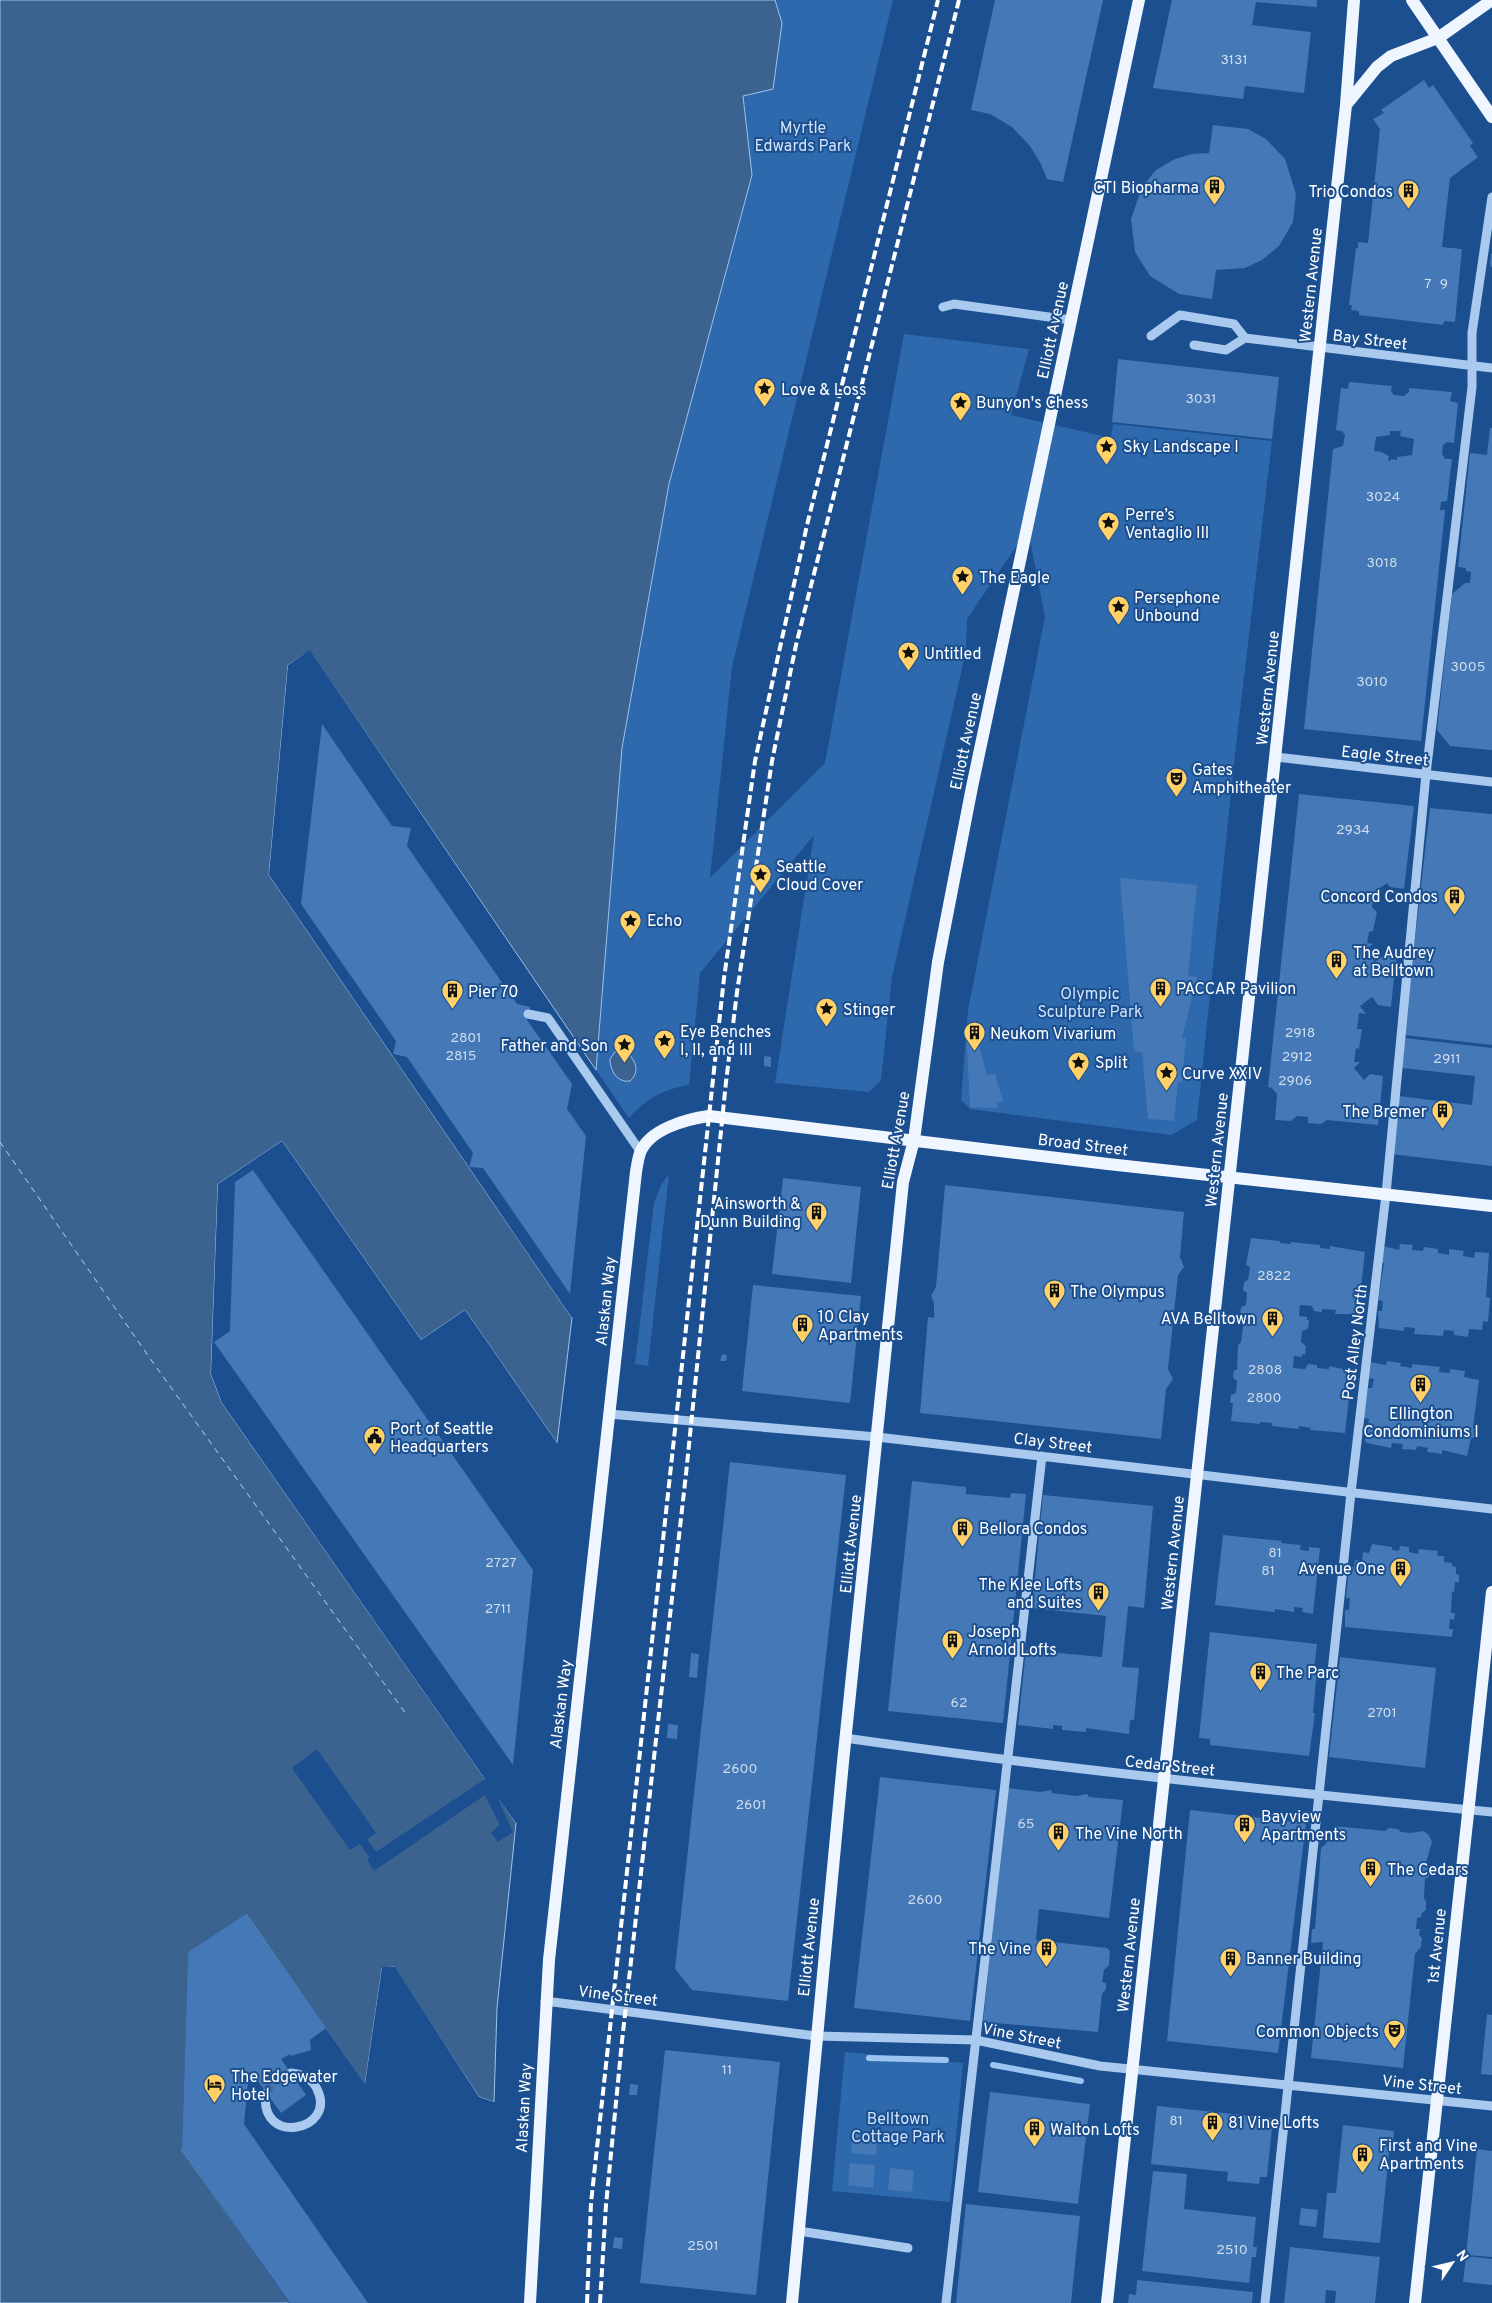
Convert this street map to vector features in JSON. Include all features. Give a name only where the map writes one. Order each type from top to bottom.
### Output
[{"type":"main road","name":"Elliott Avenue","points":[[792,2303],[845,1738],[903,1182],[914,1140],[938,962],[972,787],[1138,0]]},
{"type":"main road","name":"Western Avenue","points":[[1107,2303],[1346,105],[1354,0]]},
{"type":"main road","points":[[1412,0],[1492,117]]},
{"type":"main road","points":[[1346,105],[1377,67],[1391,56],[1438,38],[1492,0]]},
{"type":"main road","name":"Broad Street","points":[[640,1151],[655,1136],[672,1125],[691,1118],[709,1116],[1492,1206]]},
{"type":"main road","name":"Alaskan Way","points":[[530,2303],[545,2001],[566,1791],[636,1172],[640,1151]]},
{"type":"main road","name":"1st Avenue","points":[[1415,2303],[1492,1592]]},
{"type":"street","name":"Post Alley North","points":[[1265,2303],[1290,2085],[1351,1493],[1386,1194],[1426,774],[1472,386],[1472,333],[1492,197]]},
{"type":"street","points":[[944,307],[954,304],[1071,320]]},
{"type":"street","points":[[1151,336],[1180,315],[1234,324],[1245,338],[1226,350],[1194,345]]},
{"type":"street","name":"Bay Street","points":[[1245,338],[1492,368]]},
{"type":"street","name":"Eagle Street","points":[[1276,757],[1492,782]]},
{"type":"street","points":[[528,1014],[548,1018],[640,1151]]},
{"type":"street","name":"Clay Street","points":[[609,1414],[877,1437],[1492,1509]]},
{"type":"street","points":[[946,2303],[1042,1456]]},
{"type":"street","name":"Cedar Street","points":[[845,1738],[1008,1761],[1164,1780],[1492,1812]]},
{"type":"street","name":"Vine Street","points":[[545,2001],[816,2036],[976,2040],[1100,2066],[1492,2106]]},
{"type":"street","points":[[266,2093],[266,2109],[273,2120],[279,2125],[295,2128],[311,2121],[319,2110],[318,2090],[309,2079],[291,2073]]},
{"type":"street","points":[[799,2231],[908,2248]]},
{"type":"green space","name":"Olympic Sculpture Park","points":[[775,0],[893,0],[732,667],[710,878],[825,763],[904,334],[1029,349],[1011,415],[1111,438],[1113,424],[1272,441],[1236,745],[1197,1120],[1171,1135],[970,1109],[961,1100],[968,1010],[1045,617],[1028,529],[967,619],[966,651],[892,977],[881,1080],[869,1092],[775,1083],[814,835],[700,973],[689,1085],[663,1092],[648,1100],[629,1118],[596,1070],[622,748],[669,484],[752,175],[743,95],[782,23]]},
{"type":"green space","points":[[669,1174],[648,1366],[635,1364],[654,1203],[661,1185]]},
{"type":"green space","name":"Belltown Cottage Park","points":[[845,2052],[963,2063],[950,2202],[832,2191]]},
{"type":"shaded area","points":[[0,0],[775,0],[782,23],[773,89],[743,96],[752,175],[669,484],[622,748],[596,1070],[310,651],[288,665],[269,875],[572,1318],[557,1443],[465,1310],[421,1340],[282,1141],[218,1184],[211,1374],[222,1403],[516,1823],[497,2008],[494,2102],[479,2097],[394,1967],[382,1968],[365,2085],[246,1914],[182,2150],[290,2303],[0,2303]]},
{"type":"shaded area","points":[[617,1049],[626,1051],[636,1066],[635,1073],[630,1081],[618,1078],[611,1067],[610,1059]]},
{"type":"pier","points":[[310,650],[596,1072],[309,654],[290,666],[271,874],[572,1314],[572,1318],[269,875],[288,665]]},
{"type":"pier","points":[[282,1141],[421,1340],[465,1310],[557,1443],[557,1446],[464,1314],[422,1342],[419,1342],[281,1144],[221,1185],[213,1373],[224,1402],[516,1819],[516,1823],[497,1797],[513,1832],[498,1842],[491,1833],[500,1825],[485,1795],[374,1871],[367,1860],[370,1858],[360,1844],[350,1850],[292,1768],[317,1749],[376,1833],[367,1839],[376,1852],[485,1779],[222,1403],[211,1374],[218,1184]]},
{"type":"pier","points":[[246,1914],[365,2084],[382,1967],[395,1967],[479,2097],[494,2102],[494,2104],[477,2098],[393,1970],[384,1970],[368,2085],[365,2087],[246,1918],[190,1954],[292,2303],[289,2303],[182,2150],[188,1952]]},
{"type":"building","points":[[995,0],[1103,0],[1063,182],[1047,179],[1041,164],[1030,146],[1012,127],[990,114],[971,110]]},
{"type":"building","points":[[1172,0],[1317,0],[1317,7],[1256,2],[1252,25],[1311,32],[1304,93],[1245,86],[1243,99],[1153,88]]},
{"type":"building","name":"Trio Condos","points":[[1424,80],[1429,88],[1433,85],[1473,143],[1470,146],[1478,157],[1450,178],[1442,247],[1462,249],[1455,322],[1444,321],[1443,325],[1359,315],[1359,311],[1351,310],[1352,305],[1349,305],[1356,248],[1358,248],[1358,242],[1368,243],[1380,129],[1373,119],[1384,113],[1381,110]]},
{"type":"building","name":"CTI Biopharma","points":[[1213,125],[1248,129],[1266,139],[1285,159],[1296,194],[1293,222],[1279,246],[1262,260],[1245,268],[1216,270],[1212,299],[1179,294],[1150,276],[1135,252],[1131,219],[1142,187],[1156,170],[1175,159],[1192,154],[1209,153]]},
{"type":"building","points":[[1492,254],[1492,268],[1490,265]]},
{"type":"building","points":[[1118,359],[1279,377],[1272,439],[1112,422]]},
{"type":"building","points":[[1349,382],[1392,386],[1391,391],[1394,395],[1404,396],[1409,392],[1409,388],[1452,392],[1450,401],[1458,403],[1454,443],[1447,442],[1443,445],[1442,454],[1445,459],[1452,459],[1447,501],[1441,502],[1440,510],[1445,510],[1421,741],[1304,729],[1333,449],[1343,446],[1345,435],[1342,431],[1336,430],[1341,388],[1348,389]],"holes":[[[1390,431],[1401,431],[1400,436],[1414,439],[1412,455],[1397,457],[1397,460],[1391,459],[1388,461],[1389,456],[1374,451],[1376,437],[1390,435]]]},
{"type":"building","points":[[1490,428],[1492,428],[1492,750],[1450,746],[1437,730],[1452,594],[1465,583],[1470,583],[1471,572],[1466,571],[1466,568],[1458,567],[1470,453],[1487,455]]},
{"type":"building","name":"Pier 70","points":[[322,724],[392,826],[411,828],[407,846],[517,1004],[530,1007],[527,1020],[572,1084],[567,1109],[586,1136],[570,1294],[483,1168],[469,1167],[473,1153],[407,1057],[393,1054],[396,1041],[301,904]]},
{"type":"building","name":"The Audrey at Belltown","points":[[1299,794],[1414,806],[1404,889],[1390,887],[1387,883],[1376,891],[1380,896],[1373,896],[1372,907],[1377,912],[1373,931],[1369,932],[1367,943],[1373,944],[1365,949],[1375,962],[1383,956],[1396,958],[1391,1007],[1378,1005],[1372,997],[1360,1006],[1366,1014],[1359,1013],[1357,1029],[1362,1029],[1359,1049],[1356,1048],[1354,1062],[1360,1062],[1354,1068],[1364,1080],[1370,1074],[1383,1076],[1378,1125],[1327,1120],[1321,1124],[1308,1123],[1308,1117],[1297,1116],[1291,1121],[1275,1120],[1277,1094],[1272,1088],[1268,1087]]},
{"type":"building","name":"Concord Condos","points":[[1430,808],[1492,814],[1492,1045],[1404,1035]]},
{"type":"building","name":"PACCAR Pavilion","points":[[1120,878],[1197,885],[1188,976],[1197,977],[1182,1038],[1186,1038],[1182,1083],[1178,1082],[1174,1121],[1148,1119],[1142,1052],[1134,1051]]},
{"type":"building","name":"Neukom Vivarium","points":[[966,1030],[975,1030],[987,1075],[995,1074],[1003,1101],[996,1103],[998,1108],[970,1107]]},
{"type":"building","name":"The Bremer","points":[[1405,1038],[1492,1048],[1492,1166],[1391,1154],[1398,1096],[1472,1105],[1475,1076],[1402,1068]]},
{"type":"building","points":[[764,1056],[771,1057],[771,1067],[764,1066]]},
{"type":"building","name":"Port of Seattle Headquarters","points":[[253,1170],[533,1570],[513,1765],[214,1342],[230,1331],[235,1182]]},
{"type":"building","name":"Ainsworth & Dunn Building","points":[[783,1178],[861,1187],[851,1283],[772,1274]]},
{"type":"building","name":"The Olympus","points":[[945,1185],[1184,1212],[1180,1257],[1184,1267],[1178,1275],[1168,1369],[1173,1379],[1166,1389],[1161,1439],[920,1413],[928,1317],[934,1318],[934,1303],[931,1296],[936,1287]]},
{"type":"building","name":"AVA Belltown","points":[[1251,1238],[1280,1241],[1280,1243],[1291,1244],[1291,1242],[1320,1245],[1320,1248],[1330,1249],[1330,1246],[1365,1252],[1358,1314],[1335,1314],[1336,1310],[1322,1309],[1322,1312],[1314,1311],[1312,1306],[1300,1305],[1299,1316],[1307,1317],[1307,1320],[1309,1320],[1308,1329],[1302,1331],[1301,1342],[1306,1346],[1305,1355],[1302,1354],[1302,1357],[1294,1356],[1293,1368],[1305,1369],[1308,1364],[1317,1365],[1317,1368],[1329,1369],[1329,1366],[1352,1371],[1345,1433],[1310,1430],[1311,1428],[1299,1426],[1298,1429],[1272,1426],[1272,1423],[1260,1422],[1260,1424],[1231,1421],[1233,1403],[1230,1403],[1231,1395],[1236,1393],[1237,1381],[1233,1378],[1234,1370],[1237,1370],[1238,1345],[1241,1342],[1244,1319],[1240,1315],[1241,1307],[1246,1305],[1247,1293],[1243,1290],[1244,1282],[1248,1280],[1250,1267],[1246,1265]]},
{"type":"building","points":[[1400,1244],[1413,1245],[1412,1250],[1423,1251],[1424,1247],[1438,1249],[1438,1253],[1449,1255],[1449,1249],[1464,1251],[1463,1256],[1474,1258],[1475,1252],[1489,1253],[1486,1297],[1490,1298],[1488,1322],[1483,1321],[1482,1330],[1469,1329],[1468,1337],[1454,1335],[1454,1331],[1444,1330],[1443,1336],[1414,1334],[1415,1328],[1404,1327],[1404,1331],[1379,1328],[1378,1311],[1382,1311],[1383,1301],[1378,1300],[1384,1263],[1382,1263],[1383,1246],[1399,1250]]},
{"type":"building","name":"10 Clay Apartments","points":[[753,1285],[861,1296],[850,1403],[742,1391]]},
{"type":"building","points":[[722,1354],[727,1355],[726,1361],[720,1361]]},
{"type":"building","name":"Ellington Condominiums I","points":[[1387,1361],[1401,1363],[1400,1366],[1412,1368],[1412,1364],[1440,1367],[1439,1372],[1450,1373],[1450,1369],[1465,1371],[1464,1377],[1479,1380],[1473,1428],[1475,1429],[1474,1438],[1471,1438],[1467,1456],[1442,1450],[1442,1454],[1427,1452],[1428,1448],[1417,1446],[1416,1450],[1402,1449],[1403,1444],[1392,1443],[1391,1448],[1365,1441],[1369,1419],[1364,1418],[1368,1388],[1372,1388],[1374,1379],[1368,1378],[1370,1362],[1386,1365]]},
{"type":"building","points":[[730,1462],[846,1475],[788,2001],[692,1990],[675,1969]]},
{"type":"building","points":[[912,1481],[966,1487],[966,1494],[1010,1498],[1011,1493],[1026,1494],[1003,1723],[888,1711]]},
{"type":"building","name":"The Klee Lofts and Suites","points":[[1043,1495],[1153,1506],[1144,1608],[1128,1606],[1122,1667],[1139,1668],[1134,1720],[1130,1720],[1129,1734],[1086,1728],[1086,1732],[1062,1730],[1062,1726],[1053,1725],[1053,1729],[1018,1725],[1026,1650],[1102,1657],[1106,1616],[1032,1608]]},
{"type":"building","points":[[1223,1535],[1282,1541],[1281,1543],[1301,1545],[1300,1550],[1309,1551],[1309,1547],[1320,1548],[1313,1614],[1302,1612],[1303,1608],[1294,1607],[1294,1612],[1275,1609],[1275,1612],[1215,1605]]},
{"type":"building","name":"Avenue One","points":[[1372,1544],[1392,1547],[1392,1550],[1399,1551],[1400,1546],[1409,1547],[1409,1552],[1418,1554],[1419,1549],[1438,1551],[1437,1556],[1444,1556],[1444,1562],[1452,1563],[1452,1566],[1456,1567],[1459,1582],[1455,1582],[1454,1592],[1452,1591],[1451,1613],[1455,1613],[1454,1620],[1450,1619],[1449,1629],[1453,1629],[1452,1637],[1345,1627],[1345,1610],[1349,1610],[1350,1598],[1346,1598],[1349,1567],[1354,1567],[1355,1560],[1362,1561],[1363,1552],[1369,1553]]},
{"type":"building","name":"The Parc","points":[[1210,1632],[1317,1644],[1314,1669],[1317,1669],[1313,1713],[1315,1713],[1309,1756],[1210,1745],[1210,1739],[1199,1738]]},
{"type":"building","points":[[691,1653],[699,1654],[697,1678],[689,1677]]},
{"type":"building","points":[[1340,1657],[1436,1668],[1425,1768],[1329,1757]]},
{"type":"building","points":[[668,1724],[678,1725],[677,1739],[667,1738]]},
{"type":"building","points":[[880,1777],[996,1790],[970,2021],[854,2008]]},
{"type":"building","points":[[1008,1788],[1040,1792],[1051,1790],[1052,1793],[1077,1796],[1087,1794],[1089,1797],[1123,1800],[1109,1918],[1039,1909],[1036,1940],[1107,1948],[1110,1951],[1109,1965],[1104,1970],[1102,1982],[1106,1983],[1106,1989],[1102,1994],[1098,2032],[983,2022]]},
{"type":"building","points":[[1190,1810],[1306,1823],[1278,2053],[1167,2041]]},
{"type":"building","points":[[1334,1826],[1385,1831],[1389,1828],[1411,1833],[1423,1831],[1429,1835],[1432,1842],[1426,1863],[1429,1867],[1429,1877],[1425,1879],[1424,1898],[1426,1910],[1422,1913],[1421,1917],[1417,1918],[1416,1929],[1420,1929],[1419,1935],[1422,1938],[1421,1947],[1415,1954],[1403,2068],[1311,2058],[1323,1942],[1311,1943],[1312,1929],[1315,1929],[1321,1848],[1326,1844],[1328,1834],[1333,1834]]},
{"type":"building","name":"The Edgewater Hotel","points":[[246,1914],[326,2028],[310,2040],[311,2050],[291,2056],[290,2054],[281,2059],[306,2095],[281,2113],[255,2077],[248,2083],[244,2124],[368,2303],[290,2303],[182,2150],[188,1952]]},
{"type":"building","points":[[1487,2014],[1492,2015],[1492,2075],[1481,2074]]},
{"type":"building","points":[[665,2050],[780,2062],[756,2295],[640,2283]]},
{"type":"building","points":[[630,2084],[638,2085],[637,2095],[629,2095]]},
{"type":"building","name":"Walton Lofts","points":[[990,2092],[1090,2104],[1078,2204],[978,2192]]},
{"type":"building","name":"81 Vine Lofts","points":[[1157,2106],[1273,2118],[1267,2177],[1260,2177],[1259,2184],[1227,2181],[1228,2172],[1151,2164]]},
{"type":"building","name":"First and Vine Apartments","points":[[1343,2125],[1394,2131],[1392,2153],[1389,2152],[1380,2243],[1323,2238],[1327,2193],[1336,2193]]},
{"type":"building","points":[[853,2131],[878,2133],[876,2155],[851,2153]]},
{"type":"building","points":[[1477,2149],[1492,2151],[1492,2257],[1466,2255]]},
{"type":"building","points":[[850,2163],[875,2165],[873,2188],[848,2185]]},
{"type":"building","points":[[890,2168],[914,2171],[912,2192],[888,2190]]},
{"type":"building","points":[[1153,2171],[1187,2174],[1184,2209],[1256,2217],[1253,2247],[1257,2247],[1256,2257],[1252,2257],[1249,2283],[1142,2271]]},
{"type":"building","points":[[966,2204],[1080,2216],[1071,2303],[956,2303]]},
{"type":"building","points":[[1301,2208],[1318,2210],[1316,2227],[1299,2225]]},
{"type":"building","points":[[614,2237],[623,2238],[622,2249],[613,2248]]},
{"type":"building","points":[[1290,2247],[1380,2257],[1375,2303],[1335,2303],[1336,2291],[1326,2290],[1325,2303],[1284,2303]]},
{"type":"building","points":[[1466,2256],[1492,2259],[1492,2285],[1463,2282]]},
{"type":"building","points":[[1137,2280],[1253,2292],[1252,2303],[1128,2303],[1129,2294],[1136,2295]]},
{"type":"waterway","points":[[869,2058],[946,2060]]},
{"type":"waterway","points":[[993,2065],[1081,2081]]},
{"type":"ferry route","points":[[0,1142],[149,1357],[406,1714]]},
{"type":"tunnel","points":[[266,2093],[276,2079],[291,2073]]},
{"type":"railway","points":[[587,2303],[591,2203],[724,978],[755,761],[807,525],[938,0]]},
{"type":"railway","points":[[600,2303],[606,2205],[622,2041],[686,1474],[726,1082],[737,992],[772,761],[796,645],[959,0]]},
{"type":"place","name":"CTI Biopharma","points":[[1215,206]]},
{"type":"place","name":"Trio Condos","points":[[1409,210]]},
{"type":"place","name":"Love & Loss","points":[[765,408]]},
{"type":"place","name":"Bunyon's Chess","points":[[960,421]]},
{"type":"place","name":"Sky Landscape I","points":[[1107,465]]},
{"type":"place","name":"Perre’s Ventaglio III","points":[[1109,542]]},
{"type":"place","name":"The Eagle","points":[[963,596]]},
{"type":"place","name":"Persephone Unbound","points":[[1118,625]]},
{"type":"place","name":"Untitled","points":[[908,672]]},
{"type":"place","name":"Gates Amphitheater","points":[[1176,797]]},
{"type":"place","name":"Seattle Cloud Cover","points":[[760,894]]},
{"type":"place","name":"Concord Condos","points":[[1454,915]]},
{"type":"place","name":"Echo","points":[[631,939]]},
{"type":"place","name":"The Audrey at Belltown","points":[[1337,980]]},
{"type":"place","name":"PACCAR Pavilion","points":[[1160,1007]]},
{"type":"place","name":"Pier 70","points":[[452,1010]]},
{"type":"place","name":"Stinger","points":[[827,1028]]},
{"type":"place","name":"Neukom Vivarium","points":[[974,1052]]},
{"type":"place","name":"Eye Benches I, II, and III","points":[[664,1059]]},
{"type":"place","name":"Father and Son","points":[[624,1064]]},
{"type":"place","name":"Split","points":[[1079,1081]]},
{"type":"place","name":"Curve XXIV","points":[[1166,1092]]},
{"type":"place","name":"The Bremer","points":[[1443,1130]]},
{"type":"place","name":"Ainsworth & Dunn Building","points":[[817,1231]]},
{"type":"place","name":"The Olympus","points":[[1054,1310]]},
{"type":"place","name":"AVA Belltown","points":[[1272,1337]]},
{"type":"place","name":"10 Clay Apartments","points":[[802,1344]]},
{"type":"place","name":"Ellington Condominiums I","points":[[1421,1403]]},
{"type":"place","name":"Port of Seattle Headquarters","points":[[374,1456]]},
{"type":"place","name":"Bellora Condos","points":[[963,1547]]},
{"type":"place","name":"Avenue One","points":[[1401,1587]]},
{"type":"place","name":"The Klee Lofts and Suites","points":[[1098,1612]]},
{"type":"place","name":"Joseph Arnold Lofts","points":[[952,1659]]},
{"type":"place","name":"The Parc","points":[[1260,1691]]},
{"type":"place","name":"Bayview Apartments","points":[[1245,1844]]},
{"type":"place","name":"The Vine North","points":[[1059,1852]]},
{"type":"place","name":"The Cedars","points":[[1371,1888]]},
{"type":"place","name":"The Vine","points":[[1047,1967]]},
{"type":"place","name":"Banner Building","points":[[1230,1977]]},
{"type":"place","name":"Common Objects","points":[[1395,2050]]},
{"type":"place","name":"The Edgewater Hotel","points":[[215,2104]]},
{"type":"place","name":"81 Vine Lofts","points":[[1212,2141]]},
{"type":"place","name":"Walton Lofts","points":[[1034,2148]]},
{"type":"place","name":"First and Vine Apartments","points":[[1363,2173]]},
{"type":"park label","name":"Myrtle Edwards Park","points":[[803,136]]}]
